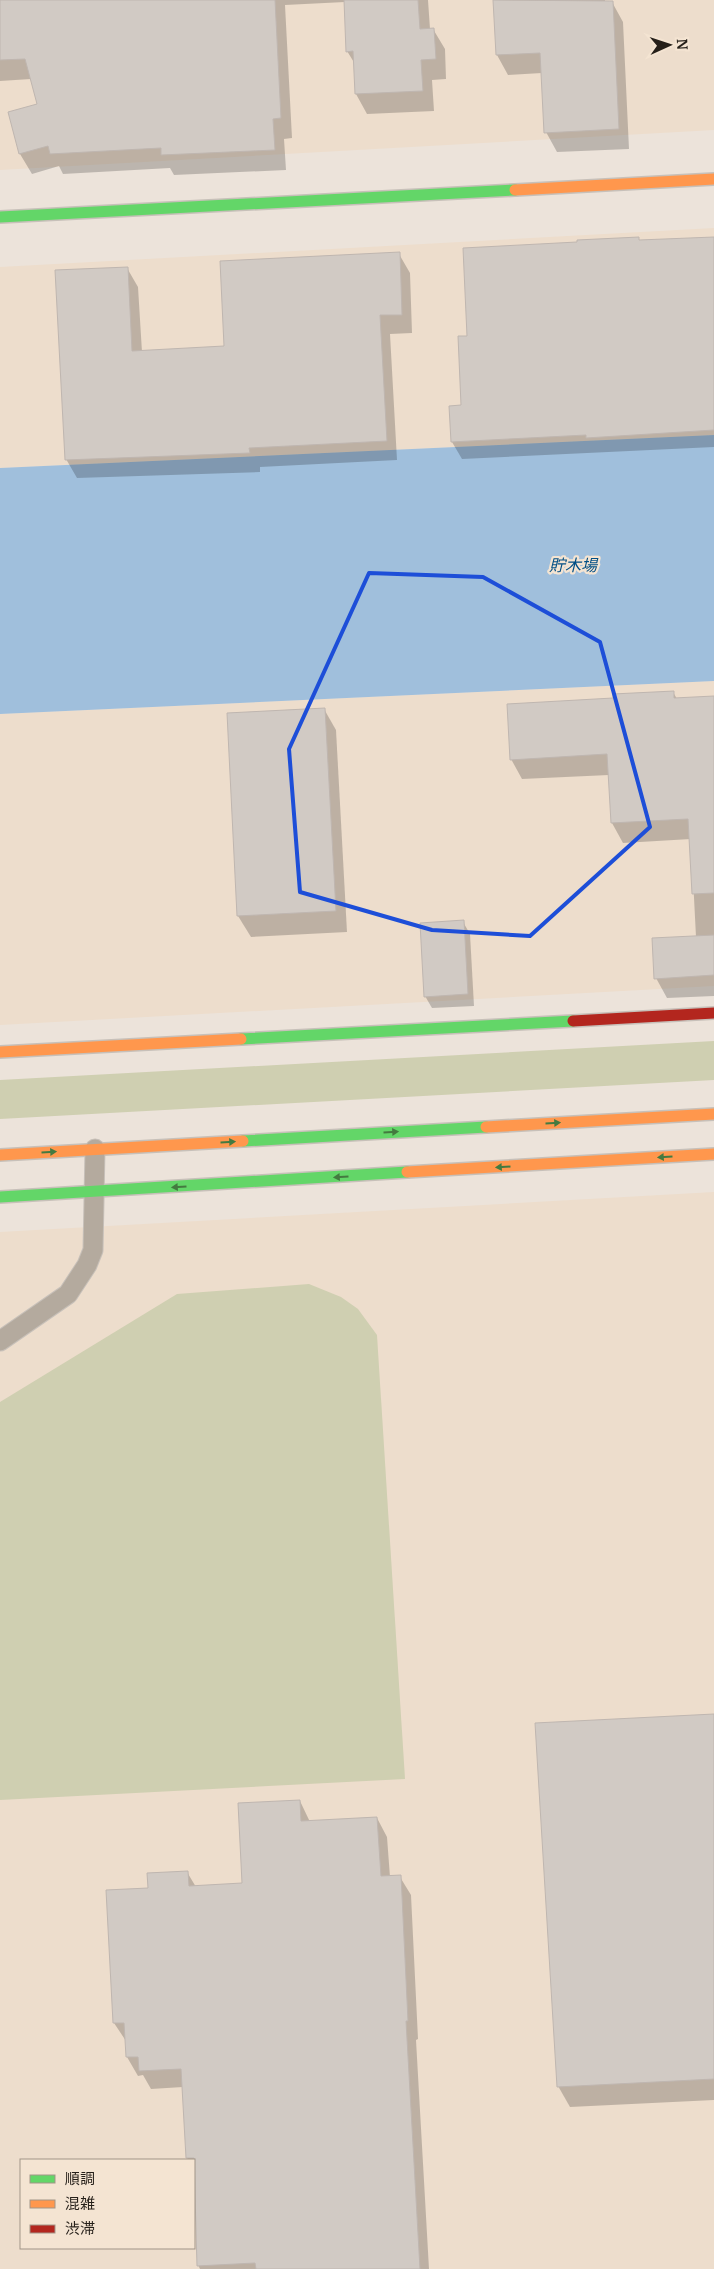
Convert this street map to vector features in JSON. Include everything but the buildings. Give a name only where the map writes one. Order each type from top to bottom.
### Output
[{"type":"street","points":[[0,217],[714,179]]},
{"type":"street","points":[[0,1052],[714,1013]]},
{"type":"street","points":[[0,1154],[714,1114]]},
{"type":"street","points":[[0,1197],[714,1154]]},
{"type":"lane","points":[[0,1341],[68,1294],[87,1265],[93,1250],[95,1150]]},
{"type":"highlighted area","points":[[369,573],[483,577],[600,642],[650,827],[530,936],[432,930],[300,892],[289,749]]},
{"type":"shaded area","points":[[0,0],[714,0],[714,130],[0,170]]},
{"type":"shaded area","points":[[714,228],[714,435],[0,468],[0,267]]},
{"type":"shaded area","points":[[714,681],[714,986],[0,1025],[0,714]]},
{"type":"shaded area","points":[[714,1192],[714,2269],[0,2269],[0,1232]]},
{"type":"green space","points":[[714,1041],[714,1080],[0,1119],[0,1080]]},
{"type":"green space","points":[[309,1284],[341,1297],[358,1309],[377,1335],[405,1779],[0,1800],[0,1402],[177,1294]]},
{"type":"water","name":"貯木場","points":[[714,435],[714,681],[0,714],[0,468]]},
{"type":"traffic: fast","points":[[0,217],[515,190]]},
{"type":"traffic: fast","points":[[241,1039],[573,1021]]},
{"type":"traffic: fast","points":[[243,1141],[486,1127]]},
{"type":"traffic: fast","points":[[0,1197],[407,1172]]},
{"type":"traffic: slow","points":[[515,190],[714,179]]},
{"type":"traffic: slow","points":[[0,1052],[241,1039]]},
{"type":"traffic: slow","points":[[486,1127],[714,1114]]},
{"type":"traffic: slow","points":[[0,1155],[243,1141]]},
{"type":"traffic: slow","points":[[407,1172],[714,1154]]},
{"type":"traffic: jam","points":[[573,1021],[714,1013]]}]
